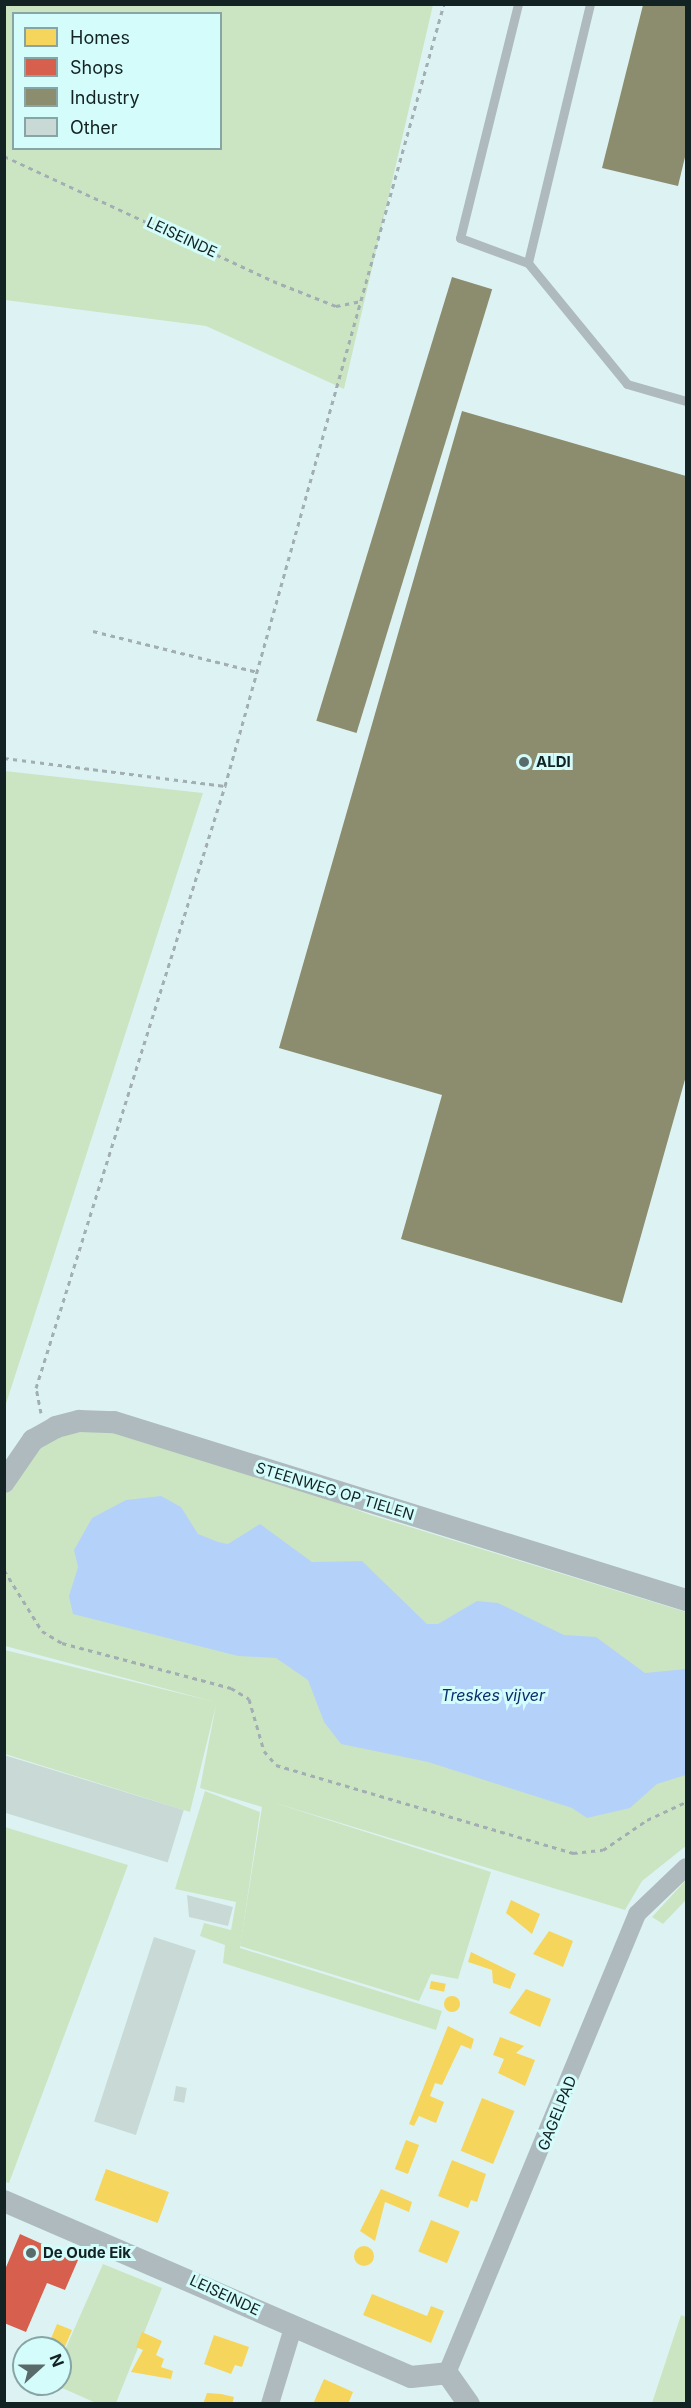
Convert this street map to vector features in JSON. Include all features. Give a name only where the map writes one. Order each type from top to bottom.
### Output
[{"type":"street","name":"STEENWEG OP TIELEN","points":[[4,1482],[33,1440],[56,1427],[79,1420],[114,1422],[687,1600]]},
{"type":"street","name":"GAGELPAD","points":[[447,2373],[637,1914],[687,1867]]},
{"type":"street","name":"LEISEINDE","points":[[4,2201],[293,2328],[411,2377],[447,2373]]},
{"type":"street","points":[[270,2403],[293,2328]]},
{"type":"street","points":[[447,2373],[469,2403]]},
{"type":"lane","points":[[518,4],[460,238],[528,263],[627,384],[687,401]]},
{"type":"lane","points":[[528,263],[590,4]]},
{"type":"path","points":[[42,1419],[36,1388],[225,786],[444,4]]},
{"type":"path","name":"LEISEINDE","points":[[4,156],[273,281],[336,306],[362,301]]},
{"type":"path","points":[[93,631],[257,672]]},
{"type":"path","points":[[4,758],[225,786]]},
{"type":"path","points":[[4,1570],[42,1631],[62,1643],[231,1688],[249,1700],[264,1751],[276,1765],[573,1853],[603,1850],[647,1820],[687,1802]]},
{"type":"green space","points":[[5,4],[433,5],[344,389],[206,326],[5,300]]},
{"type":"green space","points":[[4,771],[203,793],[5,1407]]},
{"type":"green space","points":[[58,1415],[126,1426],[371,1515],[686,1612],[686,1846],[642,1881],[625,1910],[272,1802],[491,1872],[458,1979],[431,1974],[419,2001],[240,1946],[262,1807],[200,1788],[216,1705],[190,1812],[5,1754],[5,1650],[215,1702],[5,1646],[4,1492],[27,1432]]},
{"type":"green space","points":[[205,1791],[260,1812],[240,1948],[442,2011],[436,2030],[223,1963],[225,1945],[200,1936],[204,1923],[231,1930],[236,1902],[175,1889]]},
{"type":"green space","points":[[5,1827],[128,1865],[9,2183],[4,2182]]},
{"type":"green space","points":[[686,1880],[686,1900],[663,1924],[652,1917]]},
{"type":"green space","points":[[103,2264],[162,2288],[116,2403],[96,2403],[72,2392],[71,2336]]},
{"type":"green space","points":[[681,2315],[686,2317],[686,2403],[652,2403]]},
{"type":"water","name":"Treskes vijver","points":[[161,1496],[181,1507],[198,1534],[218,1542],[228,1544],[260,1524],[312,1562],[362,1561],[427,1624],[438,1624],[477,1601],[498,1603],[564,1635],[596,1637],[645,1673],[686,1669],[686,1775],[657,1784],[630,1808],[587,1818],[572,1808],[428,1762],[341,1744],[324,1722],[308,1680],[276,1658],[238,1656],[73,1614],[69,1596],[78,1567],[74,1550],[92,1518],[126,1500]]},
{"type":"building: Homes","points":[[511,1900],[540,1914],[532,1934],[506,1913]]},
{"type":"building: Homes","points":[[549,1931],[573,1941],[563,1967],[533,1954]]},
{"type":"building: Homes","points":[[471,1952],[516,1974],[510,1989],[493,1983],[492,1970],[468,1962]]},
{"type":"building: Homes","points":[[431,1981],[446,1984],[444,1992],[429,1989]]},
{"type":"building: Homes","points":[[526,1989],[551,1999],[540,2027],[509,2013]]},
{"type":"building: Homes","points":[[452,1996],[458,1998],[460,2004],[458,2010],[452,2012],[446,2010],[444,2004],[446,1998]]},
{"type":"building: Homes","points":[[448,2026],[474,2039],[471,2049],[461,2045],[442,2085],[435,2083],[430,2096],[444,2102],[436,2123],[419,2116],[414,2126],[409,2124]]},
{"type":"building: Homes","points":[[500,2037],[524,2046],[516,2053],[535,2060],[525,2086],[498,2073],[504,2059],[493,2055]]},
{"type":"building: Homes","points":[[482,2098],[514,2111],[493,2164],[461,2151]]},
{"type":"building: Homes","points":[[406,2140],[419,2145],[408,2174],[395,2169]]},
{"type":"building: Homes","points":[[452,2160],[486,2174],[477,2202],[471,2200],[468,2208],[438,2196]]},
{"type":"building: Homes","points":[[106,2169],[169,2192],[158,2223],[95,2200]]},
{"type":"building: Homes","points":[[381,2189],[412,2202],[409,2212],[385,2202],[375,2241],[360,2231]]},
{"type":"building: Homes","points":[[431,2220],[460,2232],[447,2263],[418,2252]]},
{"type":"building: Homes","points":[[364,2246],[371,2249],[374,2256],[371,2263],[364,2266],[357,2263],[354,2256],[357,2249]]},
{"type":"building: Homes","points":[[372,2294],[427,2316],[431,2306],[444,2311],[431,2343],[363,2315]]},
{"type":"building: Homes","points":[[57,2324],[72,2330],[69,2336],[52,2336]]},
{"type":"building: Homes","points":[[142,2332],[162,2341],[156,2355],[164,2359],[161,2367],[173,2371],[171,2379],[131,2372],[143,2350],[136,2347]]},
{"type":"building: Homes","points":[[214,2335],[249,2347],[242,2367],[235,2365],[231,2374],[204,2364]]},
{"type":"building: Homes","points":[[324,2379],[353,2392],[348,2404],[313,2404]]},
{"type":"building: Homes","points":[[207,2393],[234,2397],[232,2404],[203,2404]]},
{"type":"building: Shops","points":[[20,2234],[78,2260],[65,2290],[47,2283],[26,2332],[4,2323],[4,2272]]},
{"type":"building: Industry","points":[[643,5],[686,5],[686,153],[678,186],[602,168]]},
{"type":"building: Industry","points":[[452,277],[492,289],[357,733],[316,721]]},
{"type":"building: Industry","name":"ALDI","points":[[462,411],[686,476],[686,1076],[622,1303],[401,1239],[442,1095],[279,1048]]},
{"type":"building: Other","points":[[4,1755],[184,1810],[168,1863],[4,1813]]},
{"type":"building: Other","points":[[187,1895],[233,1907],[228,1926],[189,1917]]},
{"type":"building: Other","points":[[154,1937],[196,1951],[136,2135],[94,2122]]},
{"type":"building: Other","points":[[176,2086],[187,2088],[184,2103],[173,2101]]},
{"type":"place","name":"ALDI","points":[[524,762]]},
{"type":"place","name":"De Oude Eik","points":[[31,2253]]}]
